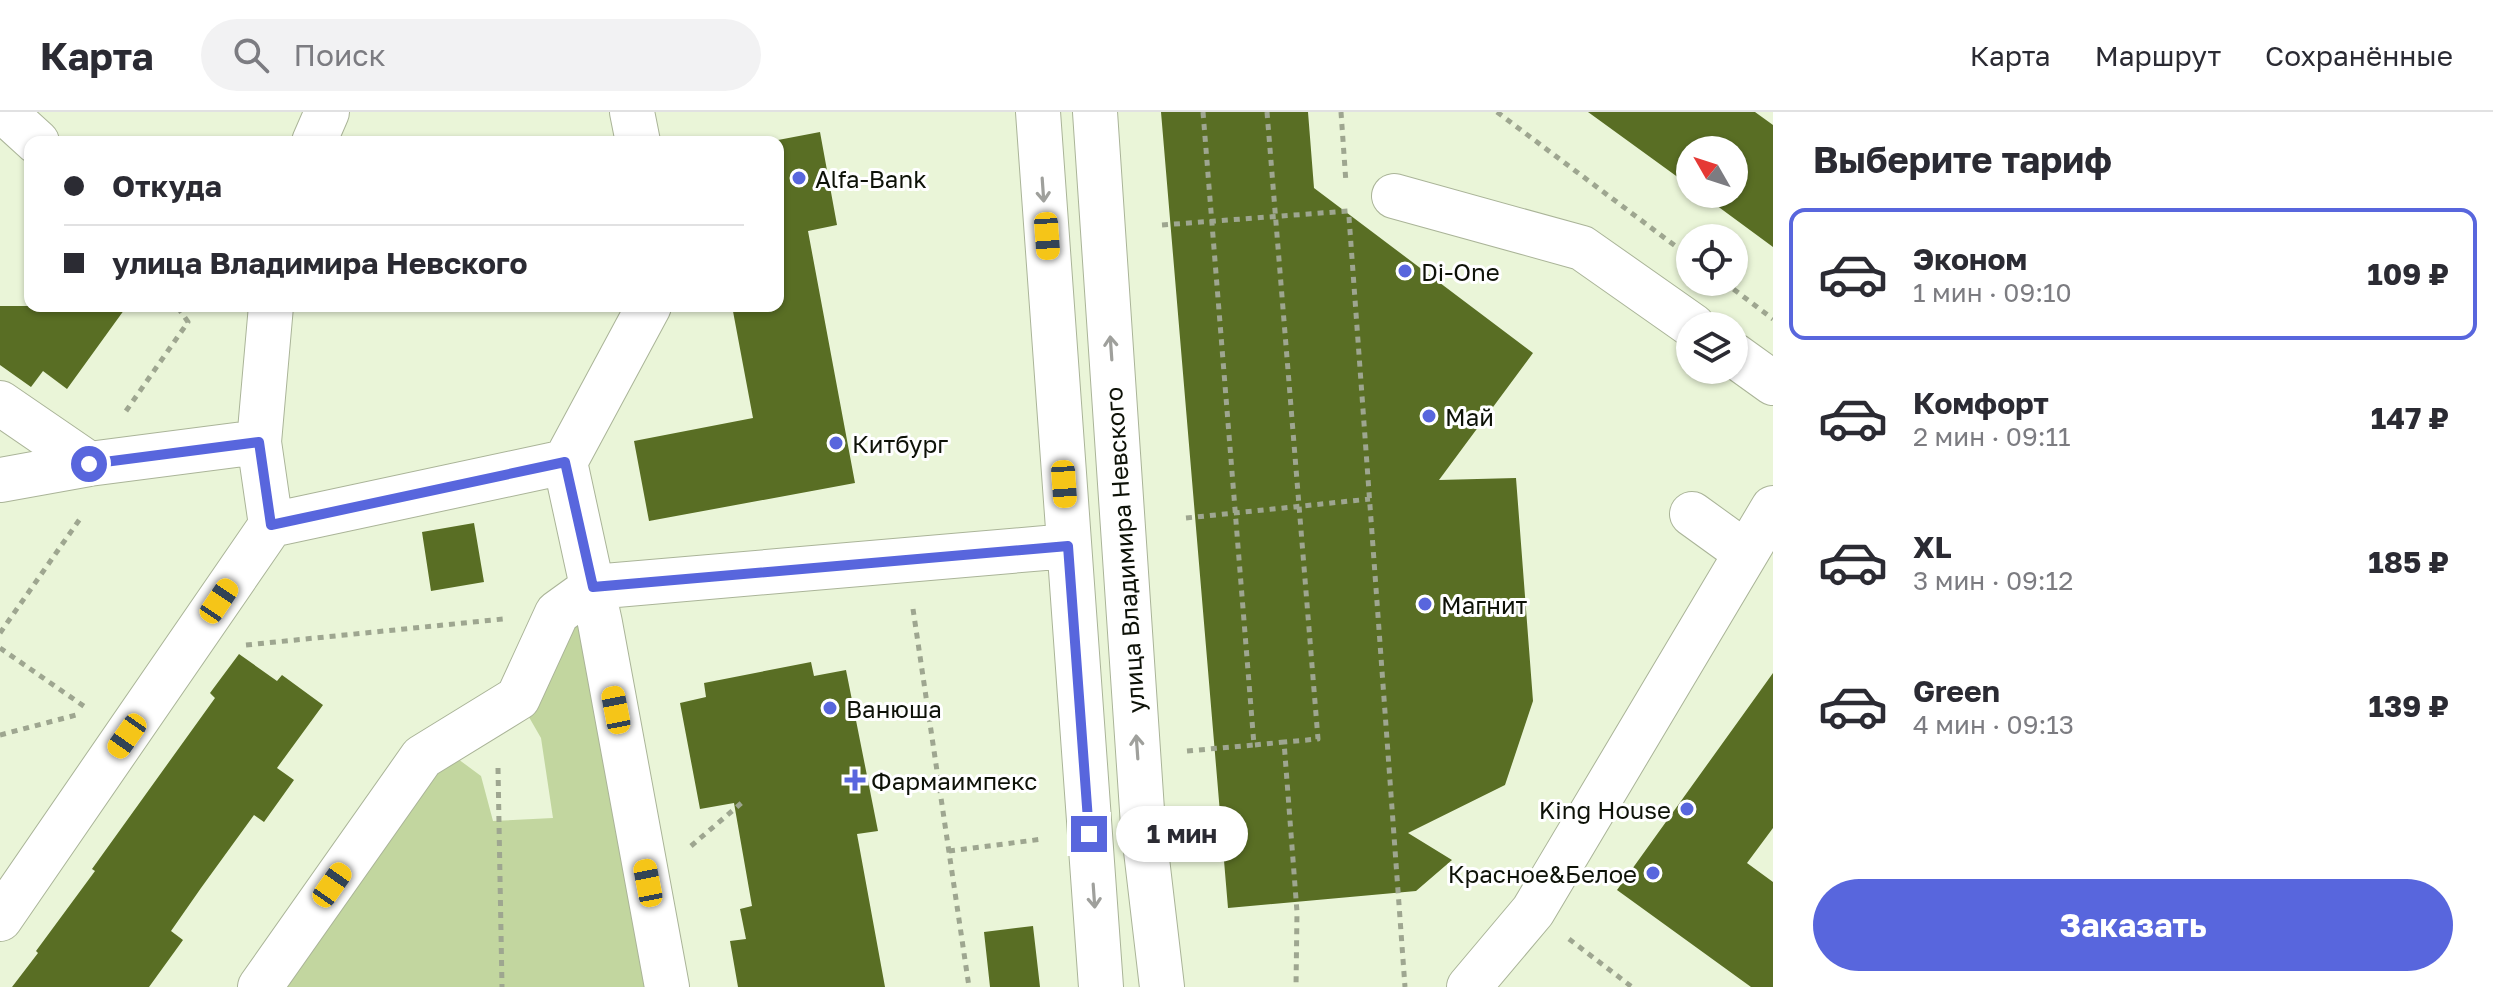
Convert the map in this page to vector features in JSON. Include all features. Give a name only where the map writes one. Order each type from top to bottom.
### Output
[{"type":"street","points":[[4,112],[30,136]]},
{"type":"street","points":[[317,136],[327,112]]},
{"type":"street","points":[[632,112],[637,136]]},
{"type":"street","points":[[1038,112],[1101,987]]},
{"type":"street","name":"улица Владимира Невского","points":[[1095,112],[1143,825],[1162,987]]},
{"type":"street","points":[[1394,196],[1582,248],[1676,314]]},
{"type":"street","points":[[0,919],[271,525],[259,442],[270,312]]},
{"type":"street","points":[[646,312],[565,462],[593,587],[667,987]]},
{"type":"street","points":[[1748,376],[1773,383]]},
{"type":"street","points":[[0,403],[105,462]]},
{"type":"street","points":[[0,480],[105,462],[259,442]]},
{"type":"street","points":[[271,525],[565,462]]},
{"type":"street","points":[[1469,987],[1533,911],[1773,508]]},
{"type":"street","points":[[1692,514],[1746,553]]},
{"type":"street","points":[[260,987],[422,757],[518,698],[557,613],[593,587],[1068,546]]},
{"type":"path","points":[[1203,112],[1254,745]]},
{"type":"path","points":[[1204,750],[1318,739],[1267,112]]},
{"type":"path","points":[[1341,112],[1405,987]]},
{"type":"path","points":[[1497,112],[1676,246]]},
{"type":"path","points":[[1162,225],[1348,211]]},
{"type":"path","points":[[1743,296],[1773,319]]},
{"type":"path","points":[[0,633],[188,322],[181,312]]},
{"type":"path","points":[[1186,518],[1370,499]]},
{"type":"path","points":[[906,560],[969,987]]},
{"type":"path","points":[[185,651],[557,613]]},
{"type":"path","points":[[0,648],[91,712],[0,735]]},
{"type":"path","points":[[497,711],[502,987]]},
{"type":"path","points":[[1284,742],[1297,912],[1296,987]]},
{"type":"path","points":[[648,883],[745,800]]},
{"type":"path","points":[[1533,911],[1632,987]]},
{"type":"green space","points":[[593,587],[667,987],[260,987],[422,757],[458,759],[481,776],[493,821],[553,818],[541,738],[518,698]]},
{"type":"building","points":[[1161,112],[1308,112],[1314,188],[1533,353],[1439,480],[1516,478],[1533,701],[1505,785],[1408,833],[1452,860],[1416,891],[1228,908]]},
{"type":"building","points":[[1588,112],[1755,112],[1773,125],[1773,247],[1748,229],[1748,224],[1742,224],[1720,208],[1748,208],[1748,136],[1676,136],[1676,176]]},
{"type":"building","points":[[820,132],[837,225],[808,231],[855,483],[649,521],[634,441],[753,418],[733,312],[784,312],[784,139]]},
{"type":"building","points":[[0,306],[24,306],[24,312],[123,312],[67,389],[43,371],[31,387],[0,365]]},
{"type":"building","points":[[474,523],[484,582],[431,591],[422,532]]},
{"type":"building","points":[[239,654],[277,681],[282,675],[323,705],[277,768],[294,780],[264,822],[254,815],[201,888],[171,931],[183,940],[149,987],[12,987],[215,698],[210,693]]},
{"type":"building","points":[[811,662],[814,676],[846,670],[878,831],[857,834],[885,987],[738,987],[730,941],[746,939],[740,909],[752,906],[734,803],[700,809],[680,703],[706,697],[704,683]]},
{"type":"building","points":[[1773,673],[1773,828],[1747,863],[1773,882],[1773,987],[1751,987],[1617,890]]},
{"type":"building","points":[[1033,926],[1040,987],[990,987],[984,932]]},
{"type":"place","name":"Alfa-Bank","points":[[799,178]]},
{"type":"place","name":"Di-One","points":[[1405,271]]},
{"type":"place","name":"Май","points":[[1429,416]]},
{"type":"place","name":"Китбург","points":[[836,443]]},
{"type":"place","name":"Магнит","points":[[1425,604]]},
{"type":"place","name":"Ванюша","points":[[830,708]]},
{"type":"place","name":"Фармаимпекс","points":[[855,780]]},
{"type":"place","name":"King House","points":[[1687,809]]},
{"type":"place","name":"Красное&Белое","points":[[1653,873]]},
{"type":"route","points":[[89,464],[259,442],[271,525],[565,462],[593,587],[1068,546],[1089,834]]}]
